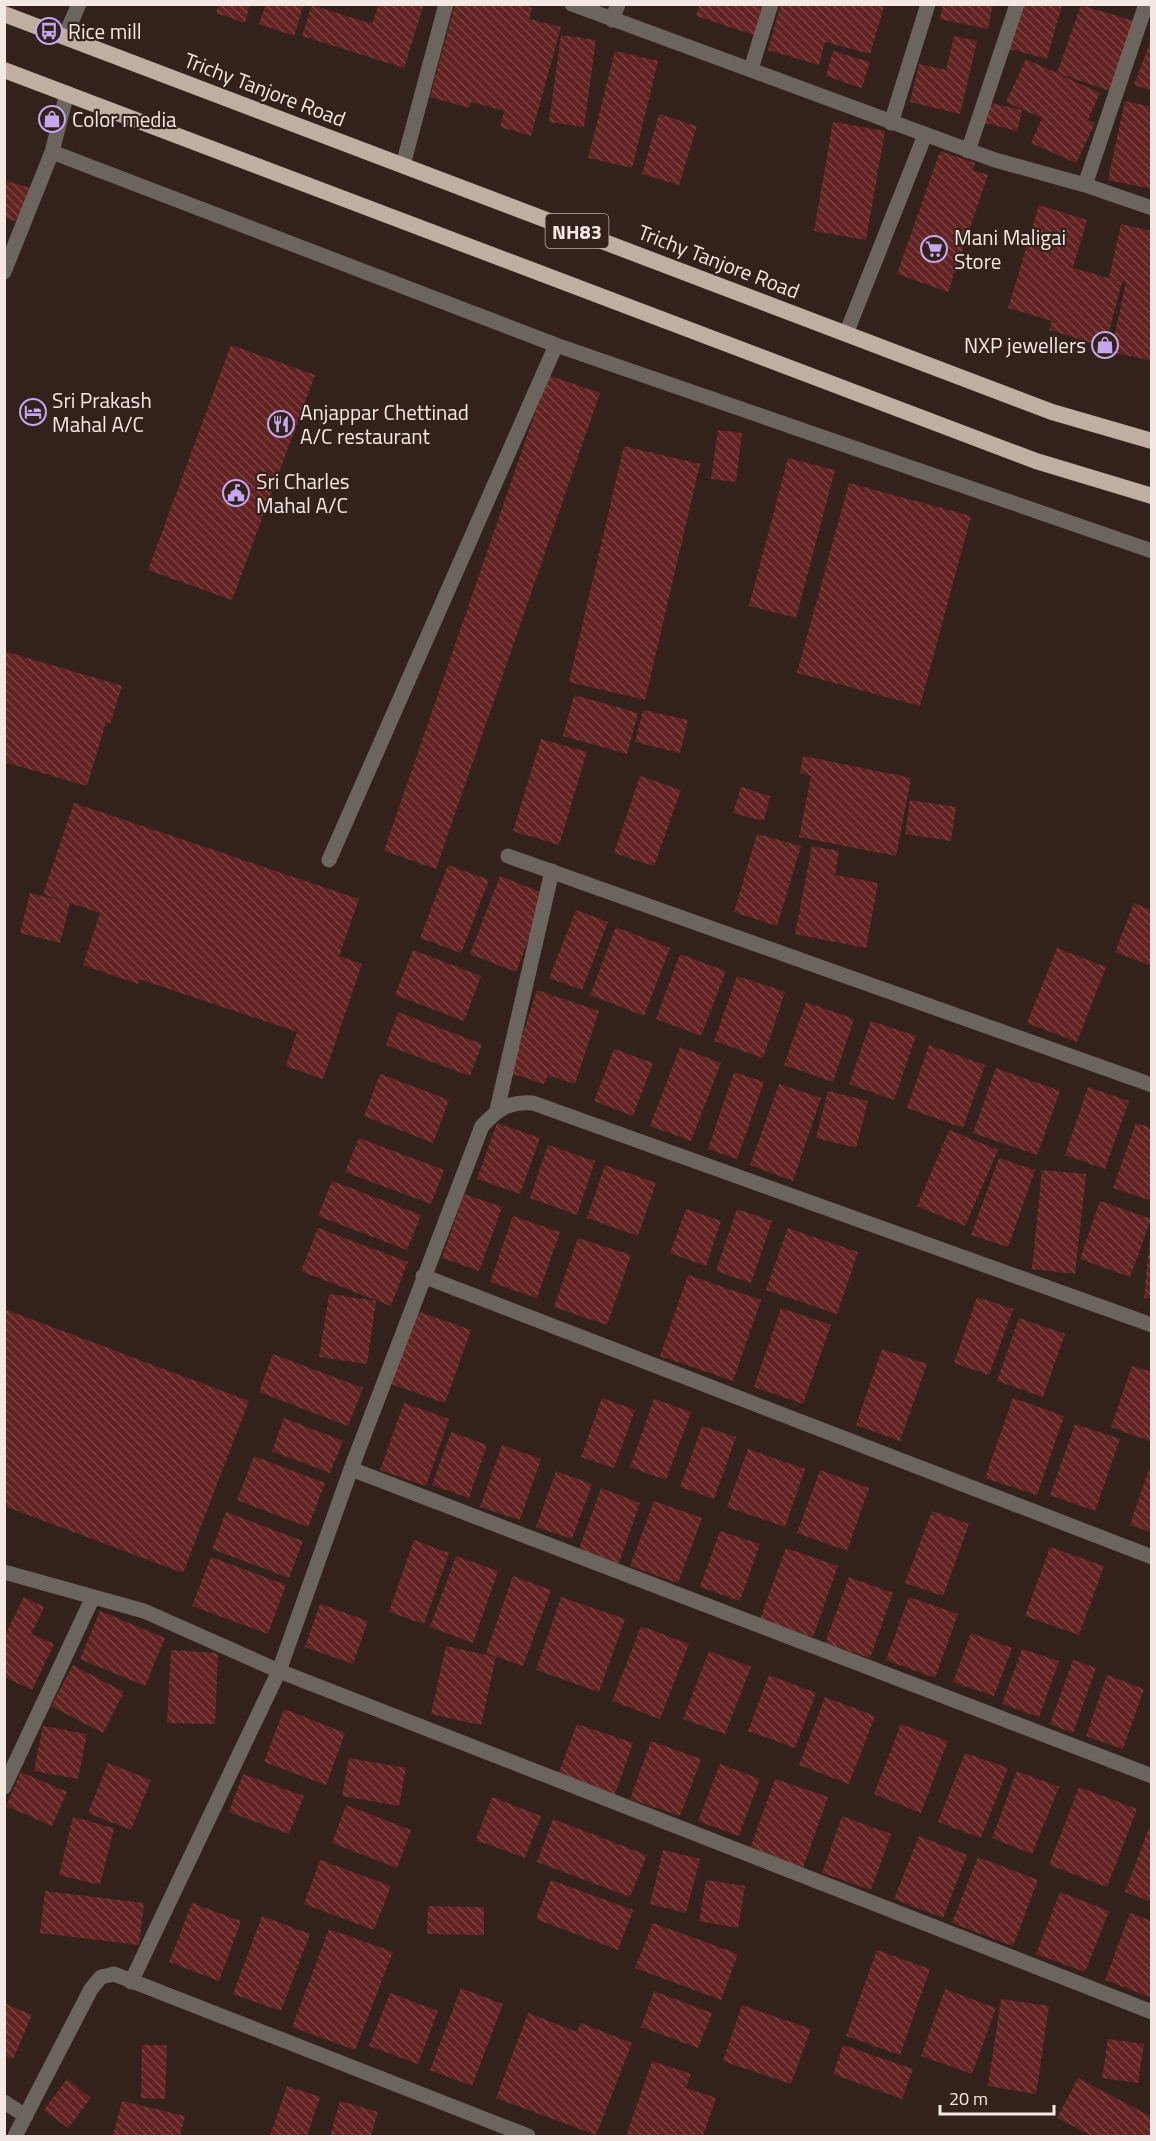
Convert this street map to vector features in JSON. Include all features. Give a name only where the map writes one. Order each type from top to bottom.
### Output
[{"type":"highway","name":"Trichy Tanjore Road","points":[[4,14],[1052,412],[1152,441]]},
{"type":"highway","name":"NH83","points":[[4,70],[1036,461],[1152,496]]},
{"type":"street","points":[[65,36],[79,4]]},
{"type":"street","points":[[403,165],[446,4]]},
{"type":"street","points":[[572,4],[968,151],[1085,185],[1152,208]]},
{"type":"street","points":[[612,20],[618,4]]},
{"type":"street","points":[[751,69],[771,4]]},
{"type":"street","points":[[891,123],[928,4]]},
{"type":"street","points":[[968,151],[1017,4]]},
{"type":"street","points":[[1085,185],[1146,4]]},
{"type":"street","points":[[4,272],[52,152],[67,93]]},
{"type":"street","points":[[846,334],[925,135]]},
{"type":"street","points":[[52,152],[556,345],[1152,552]]},
{"type":"street","points":[[329,860],[556,345]]},
{"type":"street","points":[[508,856],[1152,1085]]},
{"type":"street","points":[[497,1110],[552,871]]},
{"type":"street","points":[[131,1982],[279,1671],[423,1276],[482,1126],[497,1110],[516,1102],[533,1103],[1152,1325]]},
{"type":"street","points":[[423,1276],[1152,1557]]},
{"type":"street","points":[[351,1469],[1152,1776]]},
{"type":"street","points":[[4,1572],[144,1611],[279,1671],[1152,2012]]},
{"type":"street","points":[[4,1787],[93,1597]]},
{"type":"street","points":[[15,2136],[91,1989],[101,1977],[114,1974],[528,2136]]},
{"type":"street","points":[[4,2102],[26,2116]]},
{"type":"building","points":[[219,4],[250,4],[245,23],[216,13]]},
{"type":"building","points":[[266,4],[304,4],[294,36],[259,24]]},
{"type":"building","points":[[379,4],[424,4],[404,68],[302,36],[312,5],[372,24]]},
{"type":"building","points":[[455,4],[520,4],[532,8],[529,19],[561,27],[531,136],[500,127],[504,111],[471,102],[469,108],[430,97]]},
{"type":"building","points":[[700,4],[764,4],[754,35],[696,16]]},
{"type":"building","points":[[781,4],[874,4],[884,7],[870,54],[825,42],[819,65],[768,50]]},
{"type":"building","points":[[943,4],[993,4],[988,29],[940,19]]},
{"type":"building","points":[[1022,5],[1062,5],[1047,59],[1009,49]]},
{"type":"building","points":[[1081,5],[1134,21],[1110,91],[1057,73]]},
{"type":"building","points":[[561,35],[596,40],[584,127],[549,122]]},
{"type":"building","points":[[954,36],[977,41],[960,114],[910,102],[919,64],[946,70]]},
{"type":"building","points":[[1152,40],[1152,91],[1134,85]]},
{"type":"building","points":[[615,51],[658,61],[632,168],[588,158]]},
{"type":"building","points":[[833,51],[870,62],[862,88],[826,76]]},
{"type":"building","points":[[1026,59],[1100,93],[1088,120],[1095,123],[1076,163],[1031,143],[1042,118],[1006,102]]},
{"type":"building","points":[[1125,101],[1152,107],[1152,189],[1108,180]]},
{"type":"building","points":[[986,102],[1022,110],[1017,131],[981,122]]},
{"type":"building","points":[[659,114],[697,126],[679,185],[642,174]]},
{"type":"building","points":[[833,122],[885,131],[866,240],[814,231]]},
{"type":"building","points":[[940,151],[975,163],[973,170],[988,175],[948,292],[897,274]]},
{"type":"building","points":[[4,180],[30,188],[18,222],[4,217]]},
{"type":"building","points":[[1039,205],[1087,220],[1073,268],[1109,278],[1121,224],[1152,231],[1152,361],[1111,352],[1126,282],[1112,279],[1122,282],[1105,347],[1049,330],[1052,321],[1008,308]]},
{"type":"building","points":[[231,345],[315,375],[232,600],[148,570]]},
{"type":"building","points":[[548,375],[600,393],[436,869],[384,851]]},
{"type":"building","points":[[718,430],[742,433],[736,482],[711,479]]},
{"type":"building","points":[[624,446],[700,464],[645,700],[569,682]]},
{"type":"building","points":[[788,458],[835,470],[796,618],[749,606]]},
{"type":"building","points":[[849,483],[971,516],[920,706],[797,673]]},
{"type":"building","points":[[4,651],[122,686],[110,724],[106,722],[87,786],[4,762]]},
{"type":"building","points":[[574,695],[638,713],[627,754],[563,736]]},
{"type":"building","points":[[643,710],[688,720],[680,753],[635,742]]},
{"type":"building","points":[[541,739],[587,752],[559,845],[513,831]]},
{"type":"building","points":[[803,756],[911,778],[896,856],[799,837],[811,776],[800,773]]},
{"type":"building","points":[[640,776],[681,790],[654,866],[614,853]]},
{"type":"building","points":[[741,787],[770,796],[764,821],[733,813]]},
{"type":"building","points":[[910,800],[956,807],[951,841],[905,834]]},
{"type":"building","points":[[74,803],[359,899],[339,956],[362,964],[323,1079],[286,1066],[297,1032],[139,979],[138,984],[83,965],[100,913],[70,903],[60,943],[20,933],[30,893],[63,901],[43,894]]},
{"type":"building","points":[[757,834],[801,846],[777,926],[734,912]]},
{"type":"building","points":[[812,846],[839,851],[835,875],[878,883],[866,948],[795,934]]},
{"type":"building","points":[[448,865],[489,880],[461,953],[420,938]]},
{"type":"building","points":[[500,876],[546,894],[516,972],[470,954]]},
{"type":"building","points":[[1134,903],[1152,910],[1152,966],[1115,952]]},
{"type":"building","points":[[576,910],[608,922],[582,990],[549,978]]},
{"type":"building","points":[[616,927],[670,948],[644,1016],[590,995]]},
{"type":"building","points":[[1057,948],[1106,967],[1077,1042],[1027,1023]]},
{"type":"building","points":[[413,950],[481,976],[464,1021],[395,995]]},
{"type":"building","points":[[680,954],[726,971],[701,1036],[656,1019]]},
{"type":"building","points":[[737,976],[785,992],[763,1058],[714,1041]]},
{"type":"building","points":[[537,990],[599,1011],[575,1084],[548,1075],[544,1084],[510,1073]]},
{"type":"building","points":[[806,1002],[854,1019],[833,1082],[784,1065]]},
{"type":"building","points":[[398,1012],[482,1044],[470,1076],[386,1045]]},
{"type":"building","points":[[871,1021],[916,1036],[894,1100],[849,1084]]},
{"type":"building","points":[[929,1045],[985,1065],[963,1128],[907,1108]]},
{"type":"building","points":[[680,1047],[721,1063],[691,1141],[650,1126]]},
{"type":"building","points":[[614,1049],[653,1063],[633,1116],[594,1101]]},
{"type":"building","points":[[996,1068],[1060,1091],[1037,1155],[973,1133]]},
{"type":"building","points":[[734,1072],[764,1082],[737,1159],[708,1149]]},
{"type":"building","points":[[380,1074],[449,1100],[433,1143],[364,1116]]},
{"type":"building","points":[[779,1084],[821,1098],[793,1181],[750,1165]]},
{"type":"building","points":[[1088,1087],[1129,1101],[1105,1169],[1065,1155]]},
{"type":"building","points":[[828,1091],[868,1101],[856,1148],[816,1138]]},
{"type":"building","points":[[497,1123],[540,1138],[520,1194],[477,1179]]},
{"type":"building","points":[[1136,1123],[1152,1128],[1152,1201],[1113,1188]]},
{"type":"building","points":[[949,1130],[998,1150],[965,1226],[917,1206]]},
{"type":"building","points":[[359,1138],[444,1170],[431,1204],[345,1172]]},
{"type":"building","points":[[548,1145],[595,1161],[577,1215],[530,1198]]},
{"type":"building","points":[[999,1158],[1035,1170],[1008,1247],[971,1235]]},
{"type":"building","points":[[605,1165],[656,1183],[638,1236],[587,1218]]},
{"type":"building","points":[[1042,1170],[1086,1174],[1075,1274],[1032,1269]]},
{"type":"building","points":[[332,1181],[421,1215],[407,1250],[318,1216]]},
{"type":"building","points":[[464,1194],[502,1207],[479,1271],[442,1258]]},
{"type":"building","points":[[1100,1201],[1151,1219],[1130,1277],[1080,1259]]},
{"type":"building","points":[[686,1209],[721,1221],[706,1266],[670,1253]]},
{"type":"building","points":[[737,1209],[772,1221],[751,1283],[716,1271]]},
{"type":"building","points":[[513,1216],[560,1232],[537,1298],[490,1282]]},
{"type":"building","points":[[318,1228],[408,1262],[391,1306],[301,1271]]},
{"type":"building","points":[[788,1228],[858,1252],[837,1314],[766,1290]]},
{"type":"building","points":[[1150,1237],[1152,1237],[1152,1298],[1144,1298]]},
{"type":"building","points":[[578,1238],[631,1255],[607,1325],[554,1307]]},
{"type":"building","points":[[688,1275],[761,1300],[733,1381],[660,1356]]},
{"type":"building","points":[[329,1294],[376,1301],[367,1364],[319,1357]]},
{"type":"building","points":[[977,1297],[1013,1309],[989,1375],[954,1363]]},
{"type":"building","points":[[781,1308],[831,1325],[803,1404],[754,1387]]},
{"type":"building","points":[[4,1309],[249,1401],[183,1573],[4,1506]]},
{"type":"building","points":[[417,1311],[471,1330],[445,1403],[391,1384]]},
{"type":"building","points":[[1019,1318],[1065,1334],[1043,1397],[997,1381]]},
{"type":"building","points":[[882,1349],[927,1364],[900,1441],[856,1425]]},
{"type":"building","points":[[273,1354],[363,1388],[348,1426],[259,1392]]},
{"type":"building","points":[[1132,1366],[1152,1372],[1152,1442],[1111,1427]]},
{"type":"building","points":[[602,1398],[635,1410],[614,1468],[581,1457]]},
{"type":"building","points":[[1013,1398],[1064,1416],[1037,1495],[985,1478]]},
{"type":"building","points":[[654,1399],[691,1412],[666,1480],[630,1467]]},
{"type":"building","points":[[404,1403],[449,1419],[426,1486],[380,1470]]},
{"type":"building","points":[[284,1418],[343,1441],[330,1473],[272,1451]]},
{"type":"building","points":[[1075,1424],[1120,1439],[1095,1511],[1050,1495]]},
{"type":"building","points":[[702,1426],[736,1437],[714,1499],[680,1487]]},
{"type":"building","points":[[451,1432],[487,1445],[469,1498],[432,1485]]},
{"type":"building","points":[[502,1445],[541,1459],[520,1520],[480,1507]]},
{"type":"building","points":[[748,1449],[805,1469],[785,1527],[727,1507]]},
{"type":"building","points":[[254,1456],[325,1483],[308,1527],[237,1500]]},
{"type":"building","points":[[1149,1469],[1152,1470],[1152,1533],[1130,1525]]},
{"type":"building","points":[[820,1470],[869,1488],[847,1551],[797,1533]]},
{"type":"building","points":[[556,1471],[592,1484],[572,1539],[536,1527]]},
{"type":"building","points":[[601,1488],[640,1503],[619,1563],[579,1549]]},
{"type":"building","points":[[654,1501],[702,1518],[678,1583],[630,1566]]},
{"type":"building","points":[[932,1511],[969,1524],[943,1596],[905,1583]]},
{"type":"building","points":[[226,1512],[303,1541],[289,1578],[212,1549]]},
{"type":"building","points":[[720,1531],[760,1544],[740,1601],[700,1587]]},
{"type":"building","points":[[414,1540],[449,1553],[424,1624],[389,1612]]},
{"type":"building","points":[[1050,1547],[1104,1566],[1079,1635],[1025,1616]]},
{"type":"building","points":[[786,1548],[838,1566],[813,1637],[760,1619]]},
{"type":"building","points":[[456,1556],[498,1571],[473,1643],[430,1627]]},
{"type":"building","points":[[211,1557],[286,1585],[268,1634],[192,1606]]},
{"type":"building","points":[[513,1576],[551,1590],[523,1666],[486,1653]]},
{"type":"building","points":[[849,1577],[893,1593],[870,1658],[825,1643]]},
{"type":"building","points":[[24,1597],[44,1607],[31,1634],[54,1644],[32,1690],[4,1677],[4,1637]]},
{"type":"building","points":[[561,1597],[625,1619],[599,1692],[536,1670]]},
{"type":"building","points":[[909,1597],[958,1614],[935,1678],[886,1660]]},
{"type":"building","points":[[320,1604],[368,1621],[353,1664],[305,1647]]},
{"type":"building","points":[[100,1611],[165,1638],[145,1686],[80,1659]]},
{"type":"building","points":[[641,1626],[689,1644],[660,1719],[612,1701]]},
{"type":"building","points":[[971,1633],[1012,1648],[994,1696],[953,1682]]},
{"type":"building","points":[[446,1646],[496,1657],[481,1725],[431,1714]]},
{"type":"building","points":[[1022,1649],[1059,1661],[1039,1717],[1002,1704]]},
{"type":"building","points":[[171,1650],[218,1653],[215,1724],[167,1723]]},
{"type":"building","points":[[709,1651],[751,1667],[725,1734],[683,1719]]},
{"type":"building","points":[[1073,1660],[1096,1668],[1073,1733],[1050,1724]]},
{"type":"building","points":[[73,1665],[124,1692],[103,1733],[51,1706]]},
{"type":"building","points":[[769,1675],[816,1693],[795,1748],[748,1731]]},
{"type":"building","points":[[1107,1675],[1144,1689],[1123,1749],[1086,1736]]},
{"type":"building","points":[[825,1697],[875,1716],[849,1784],[799,1765]]},
{"type":"building","points":[[284,1709],[345,1733],[326,1785],[264,1762]]},
{"type":"building","points":[[577,1724],[633,1743],[615,1794],[558,1775]]},
{"type":"building","points":[[901,1724],[948,1741],[921,1813],[874,1794]]},
{"type":"building","points":[[43,1726],[87,1734],[78,1779],[34,1771]]},
{"type":"building","points":[[651,1741],[701,1759],[680,1816],[630,1799]]},
{"type":"building","points":[[965,1753],[1008,1768],[981,1838],[938,1822]]},
{"type":"building","points":[[349,1758],[406,1768],[399,1806],[342,1796]]},
{"type":"building","points":[[108,1763],[151,1780],[131,1830],[88,1813]]},
{"type":"building","points":[[720,1764],[760,1779],[739,1836],[698,1821]]},
{"type":"building","points":[[1017,1771],[1059,1787],[1032,1854],[992,1838]]},
{"type":"building","points":[[21,1772],[67,1792],[52,1826],[6,1806]]},
{"type":"building","points":[[243,1774],[304,1796],[289,1834],[229,1812]]},
{"type":"building","points":[[775,1779],[828,1797],[803,1868],[750,1849]]},
{"type":"building","points":[[1079,1787],[1137,1809],[1107,1887],[1049,1865]]},
{"type":"building","points":[[492,1797],[541,1816],[525,1858],[476,1840]]},
{"type":"building","points":[[346,1805],[411,1830],[397,1868],[332,1843]]},
{"type":"building","points":[[842,1816],[891,1834],[871,1890],[822,1873]]},
{"type":"building","points":[[73,1817],[114,1828],[100,1885],[59,1875]]},
{"type":"building","points":[[553,1819],[647,1855],[630,1897],[537,1862]]},
{"type":"building","points":[[1149,1828],[1152,1829],[1152,1902],[1125,1892]]},
{"type":"building","points":[[919,1836],[967,1855],[943,1918],[894,1899]]},
{"type":"building","points":[[663,1850],[700,1859],[686,1913],[650,1904]]},
{"type":"building","points":[[978,1857],[1038,1880],[1013,1946],[952,1923]]},
{"type":"building","points":[[320,1860],[391,1886],[374,1930],[304,1904]]},
{"type":"building","points":[[551,1880],[633,1910],[618,1950],[536,1919]]},
{"type":"building","points":[[706,1880],[745,1886],[738,1928],[699,1921]]},
{"type":"building","points":[[45,1891],[144,1903],[139,1945],[40,1933]]},
{"type":"building","points":[[1060,1892],[1109,1911],[1085,1972],[1036,1954]]},
{"type":"building","points":[[192,1903],[241,1921],[219,1981],[169,1962]]},
{"type":"building","points":[[428,1906],[484,1907],[484,1935],[427,1934]]},
{"type":"building","points":[[1130,1913],[1152,1921],[1152,1998],[1105,1980]]},
{"type":"building","points":[[262,1916],[310,1934],[281,2011],[233,1994]]},
{"type":"building","points":[[653,1923],[738,1954],[721,2000],[635,1968]]},
{"type":"building","points":[[329,1929],[393,1952],[355,2050],[292,2027]]},
{"type":"building","points":[[877,1950],[930,1969],[900,2055],[846,2036]]},
{"type":"building","points":[[461,1988],[503,2004],[472,2086],[430,2070]]},
{"type":"building","points":[[945,1989],[996,2008],[972,2074],[921,2056]]},
{"type":"building","points":[[654,1991],[712,2013],[698,2048],[641,2027]]},
{"type":"building","points":[[390,1993],[438,2011],[418,2064],[369,2046]]},
{"type":"building","points":[[1001,1999],[1049,2006],[1036,2094],[988,2086]]},
{"type":"building","points":[[4,2003],[32,2015],[13,2059],[4,2056]]},
{"type":"building","points":[[742,2005],[811,2029],[791,2084],[723,2061]]},
{"type":"building","points":[[528,2013],[577,2032],[581,2023],[632,2043],[596,2135],[496,2098]]},
{"type":"building","points":[[1108,2039],[1144,2044],[1138,2083],[1102,2078]]},
{"type":"building","points":[[142,2045],[167,2045],[165,2099],[141,2098]]},
{"type":"building","points":[[843,2045],[913,2069],[902,2099],[833,2074]]},
{"type":"building","points":[[652,2061],[691,2074],[686,2088],[716,2098],[703,2136],[626,2136]]},
{"type":"building","points":[[1078,2078],[1152,2117],[1152,2136],[1092,2136],[1057,2118]]},
{"type":"building","points":[[67,2079],[91,2098],[68,2128],[44,2110]]},
{"type":"building","points":[[287,2086],[320,2097],[307,2136],[270,2136]]},
{"type":"building","points":[[122,2101],[185,2116],[180,2136],[113,2136]]},
{"type":"building","points":[[340,2101],[378,2112],[371,2136],[330,2136]]},
{"type":"place","name":"Rice mill","points":[[49,31]]},
{"type":"place","name":"Color media","points":[[52,119]]},
{"type":"place","name":"Mani Maligai Store","points":[[934,249]]},
{"type":"place","name":"NXP jewellers","points":[[1105,345]]},
{"type":"place","name":"Sri Prakash Mahal A/C","points":[[33,412]]},
{"type":"place","name":"Anjappar Chettinad A/C restaurant","points":[[281,424]]},
{"type":"place","name":"Sri Charles Mahal A/C","points":[[236,493]]}]
